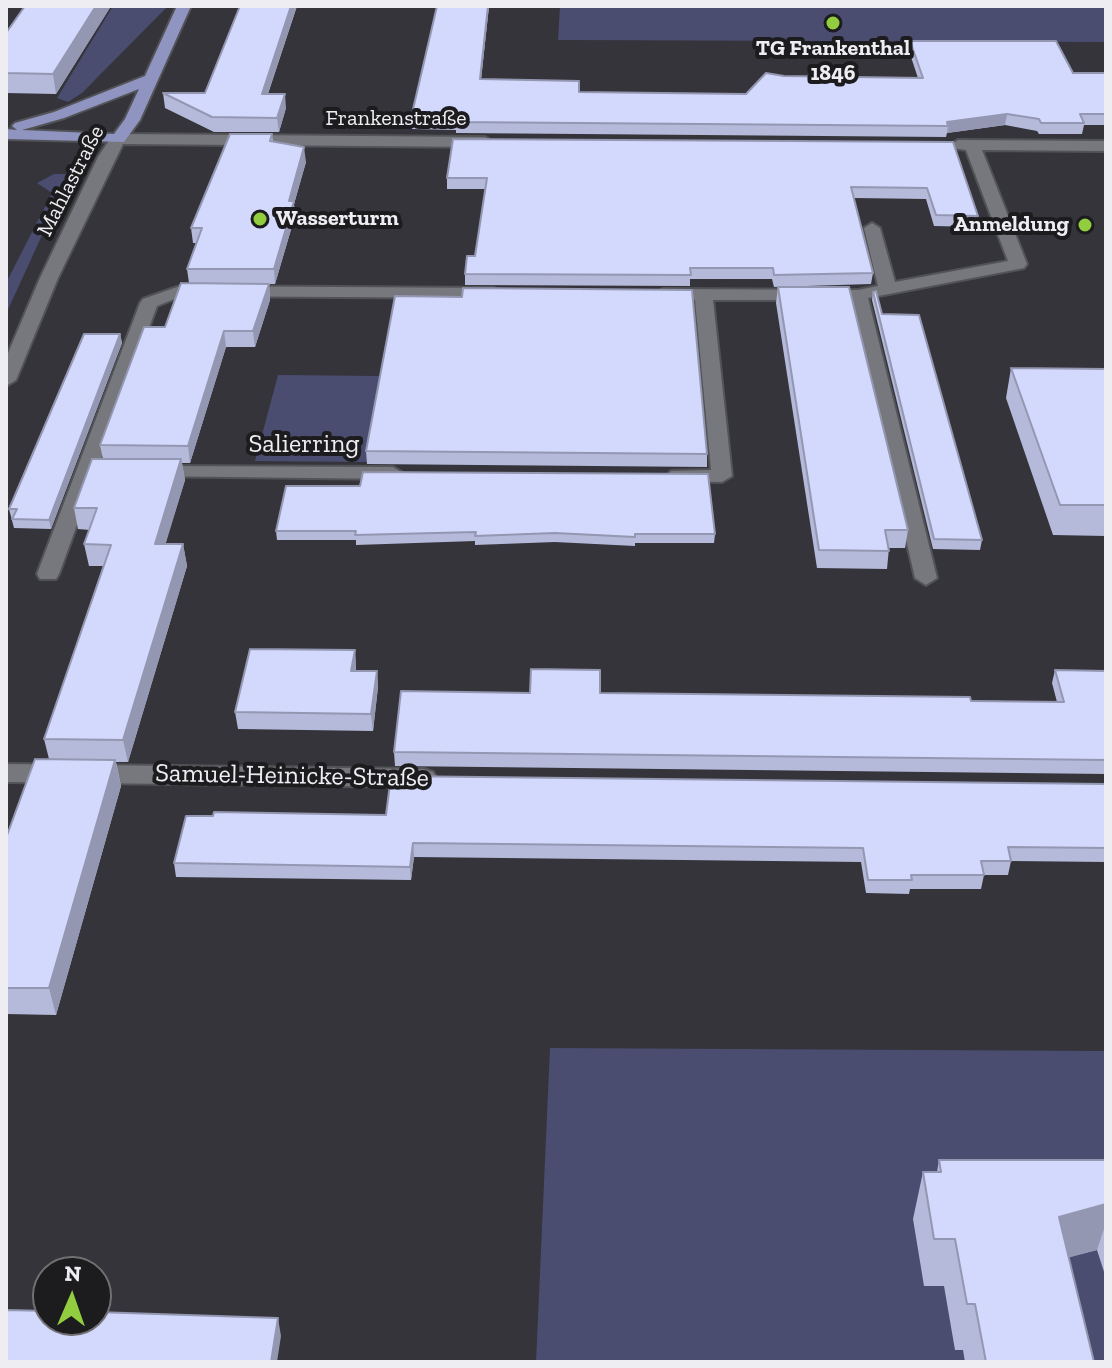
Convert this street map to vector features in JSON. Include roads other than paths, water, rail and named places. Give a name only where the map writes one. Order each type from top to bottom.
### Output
[{"type":"main road","name":"Mahlastraße","points":[[118,139],[132,120],[184,6]]},
{"type":"main road","points":[[6,132],[150,79]]},
{"type":"main road","points":[[6,132],[118,139]]},
{"type":"street","name":"Frankenstraße","points":[[118,139],[496,142]]},
{"type":"street","name":"Mahlastraße","points":[[6,380],[49,278],[106,157],[118,139]]},
{"type":"street","points":[[940,145],[1106,146]]},
{"type":"street","points":[[640,294],[858,295],[1018,264],[972,145]]},
{"type":"street","points":[[872,228],[888,289]]},
{"type":"street","points":[[48,574],[95,471],[149,303],[180,291],[513,293]]},
{"type":"street","points":[[658,475],[722,476],[703,294]]},
{"type":"street","points":[[858,295],[926,578]]},
{"type":"street","name":"Salierring","points":[[135,472],[420,474]]},
{"type":"street","name":"Samuel-Heinicke-Straße","points":[[6,773],[452,778]]},
{"type":"place","name":"TG Frankenthal 1846","points":[[833,23]]},
{"type":"place","name":"Wasserturm","points":[[260,219]]},
{"type":"place","name":"Anmeldung","points":[[1085,225]]}]
